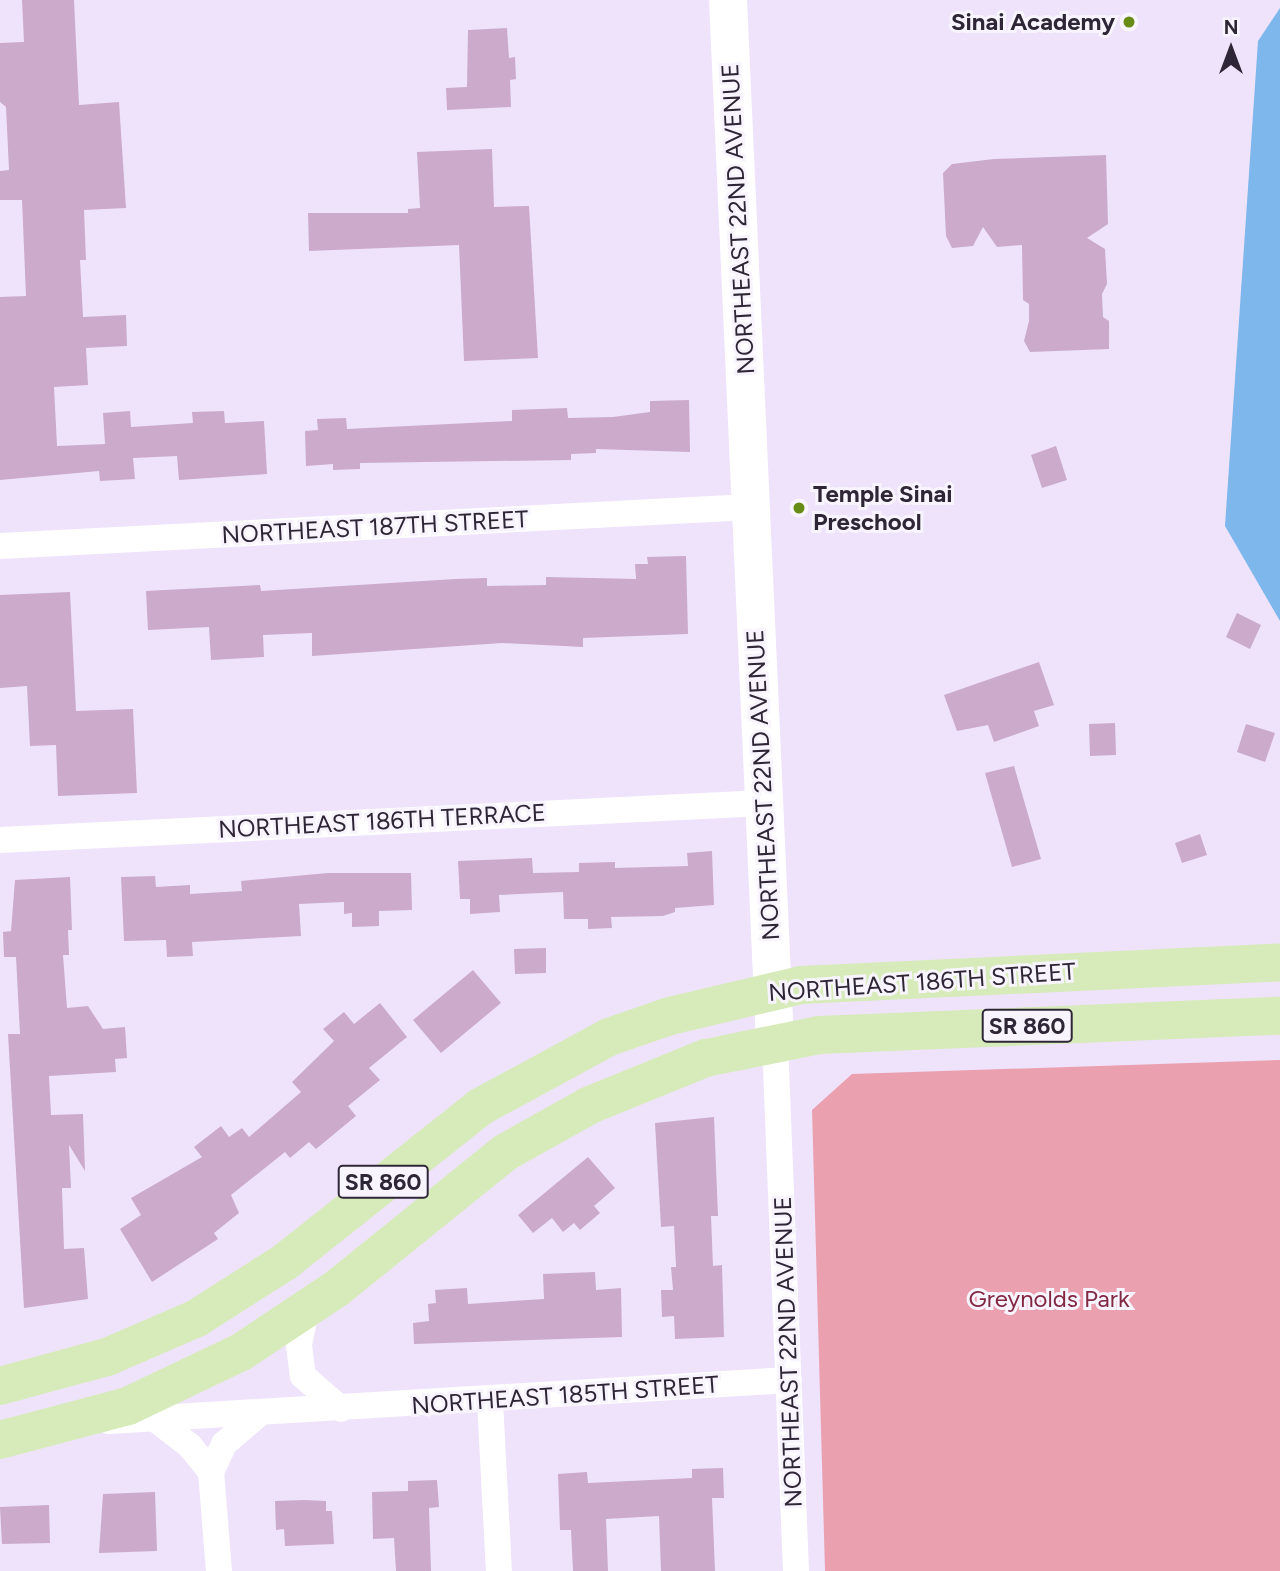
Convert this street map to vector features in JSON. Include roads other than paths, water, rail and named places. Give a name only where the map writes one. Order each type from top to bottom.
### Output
[{"type":"main road","name":"NORTHEAST 186TH STREET","points":[[0,1386],[139,1345],[226,1302],[286,1261],[452,1126],[541,1070],[639,1026],[773,989],[889,979],[1280,971]]},
{"type":"main road","name":"NORTHEAST 186TH STREET","points":[[0,1440],[76,1422],[163,1391],[241,1352],[306,1311],[481,1170],[561,1120],[652,1077],[737,1049],[867,1032],[1280,1016]]},
{"type":"street","name":"NORTHEAST 22ND AVENUE","points":[[727,0],[773,989],[796,1571]]},
{"type":"street","name":"NORTHEAST 187TH STREET","points":[[0,547],[750,507]]},
{"type":"street","name":"NORTHEAST 186TH TERRACE","points":[[0,839],[764,803]]},
{"type":"street","points":[[306,1311],[299,1345],[303,1376],[341,1409]]},
{"type":"street","name":"NORTHEAST 185TH STREET","points":[[76,1422],[490,1401],[789,1380]]},
{"type":"street","points":[[490,1401],[499,1571]]},
{"type":"street","points":[[219,1571],[211,1472],[224,1444],[260,1413]]},
{"type":"street","points":[[154,1418],[190,1446],[211,1472]]},
{"type":"water","points":[[1280,8],[1280,621],[1225,526],[1258,41]]},
{"type":"place","name":"Sinai Academy","points":[[1129,22]]},
{"type":"place","name":"Temple Sinai Preschool","points":[[799,508]]},
{"type":"park label","name":"Greynolds Park","points":[[1049,1299]]}]
